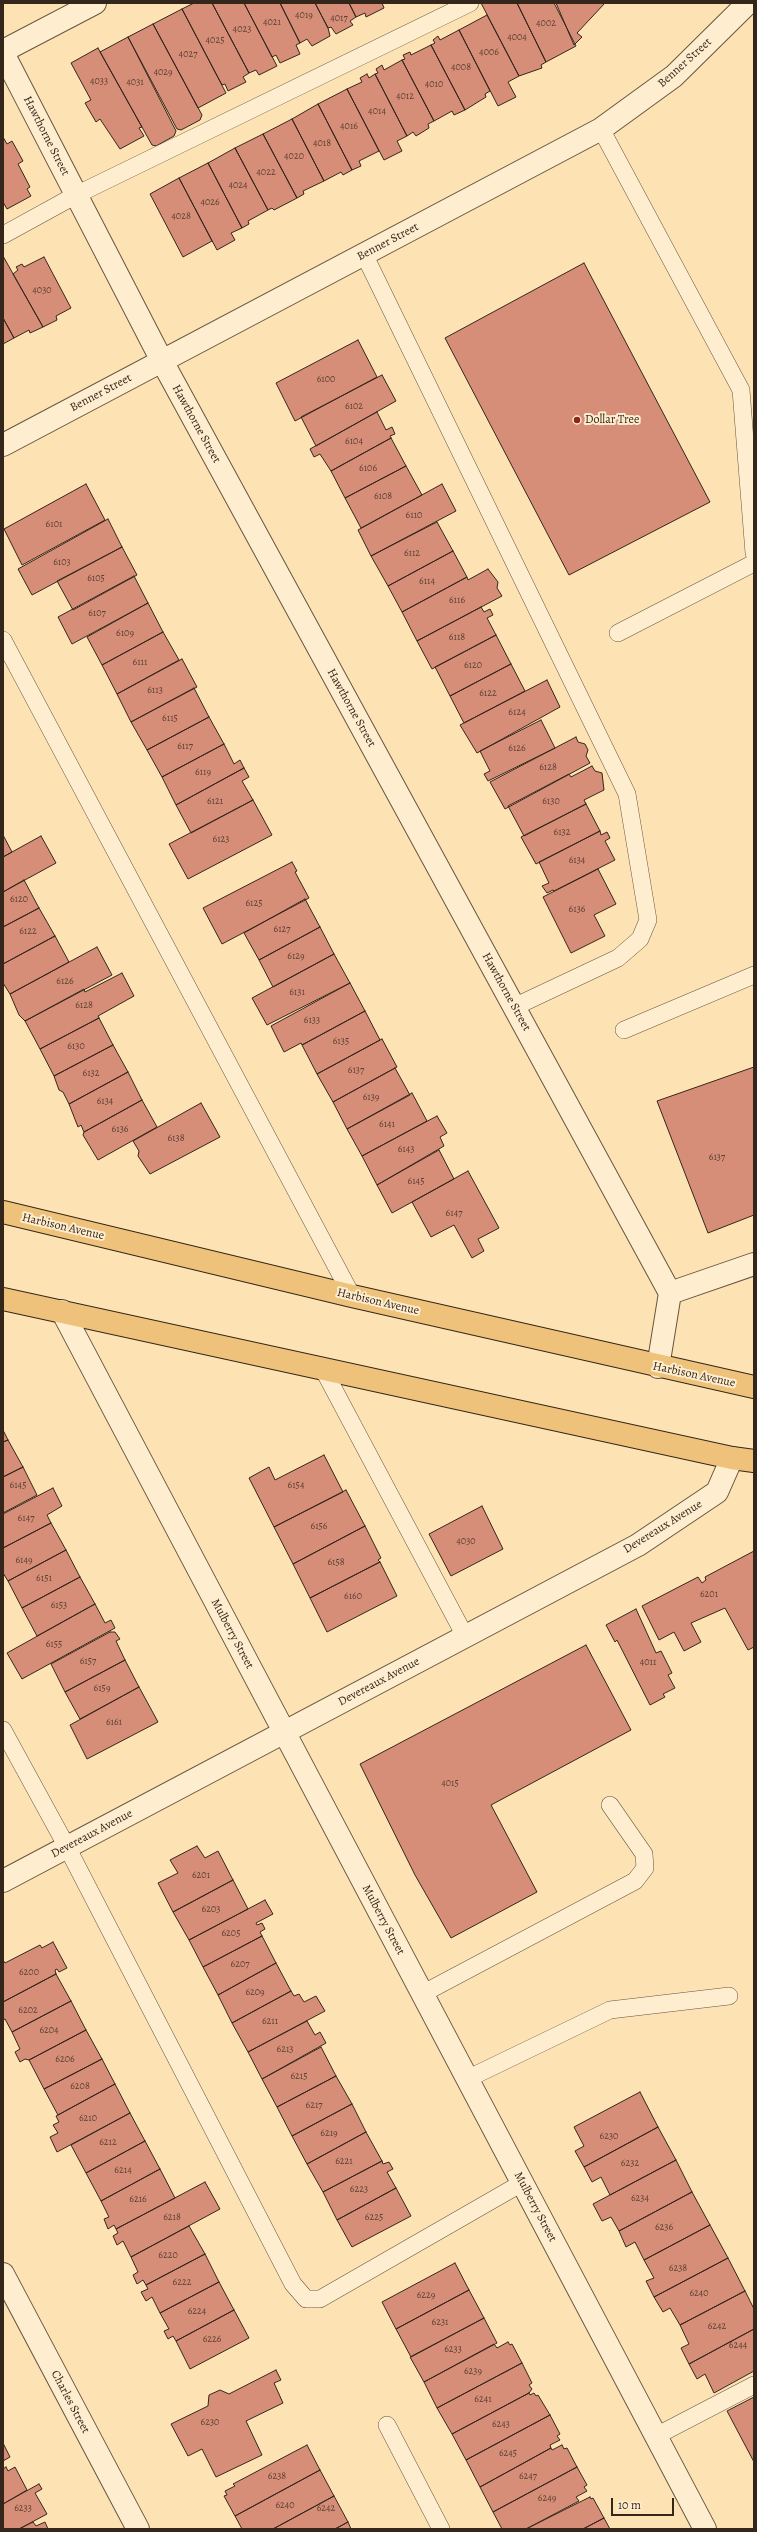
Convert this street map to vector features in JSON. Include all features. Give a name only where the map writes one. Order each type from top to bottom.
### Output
[{"type":"main road","name":"Harbison Avenue","points":[[3,1212],[352,1296],[658,1367],[754,1387]]},
{"type":"main road","points":[[3,1299],[732,1458],[754,1461]]},
{"type":"main road","points":[[732,1458],[754,1471]]},
{"type":"street","points":[[3,52],[95,3]]},
{"type":"street","name":"Benner Street","points":[[3,445],[601,130],[674,76],[748,3]]},
{"type":"street","name":"Hawthorne Street","points":[[3,52],[162,361],[670,1293]]},
{"type":"street","points":[[658,1367],[670,1293],[754,1264]]},
{"type":"street","name":"Mulberry Street","points":[[62,1311],[705,2529]]},
{"type":"street","name":"Devereaux Avenue","points":[[3,1881],[285,1733],[638,1544],[717,1492],[732,1458]]},
{"type":"street","name":"Charles Street","points":[[3,2274],[138,2529]]},
{"type":"lane","points":[[3,234],[76,195],[470,3]]},
{"type":"lane","points":[[601,130],[740,390],[754,553]]},
{"type":"lane","points":[[364,254],[627,794],[648,920],[640,939],[618,958],[514,1007]]},
{"type":"lane","points":[[618,633],[754,563]]},
{"type":"lane","points":[[3,640],[352,1296]]},
{"type":"lane","points":[[624,1030],[754,975]]},
{"type":"lane","points":[[323,1369],[465,1636]]},
{"type":"lane","points":[[3,1730],[68,1847],[290,2277],[306,2299],[320,2298],[522,2183]]},
{"type":"lane","points":[[422,1994],[635,1881],[645,1868],[644,1854],[610,1805]]},
{"type":"lane","points":[[467,2079],[610,2010],[729,1996]]},
{"type":"lane","points":[[656,2436],[754,2385]]},
{"type":"lane","points":[[387,2425],[441,2529]]},
{"type":"building","points":[[194,3],[212,3],[249,73],[243,77],[246,82],[228,91],[225,84],[222,85],[182,9]]},
{"type":"building","points":[[212,3],[244,3],[277,66],[259,75],[256,70],[249,73]]},
{"type":"building","points":[[244,3],[280,3],[300,43],[296,45],[300,54],[280,63],[276,55],[272,57]]},
{"type":"building","points":[[280,3],[315,3],[328,28],[330,36],[312,46],[307,39],[300,43]]},
{"type":"building","points":[[315,3],[349,3],[356,17],[350,21],[353,25],[336,34],[331,27],[328,28]]},
{"type":"building","points":[[349,3],[382,3],[384,8],[366,17],[365,13],[356,17]]},
{"type":"building","points":[[481,3],[517,3],[546,62],[541,65],[542,68],[519,76]]},
{"type":"building","points":[[517,3],[554,3],[576,46],[546,62]]},
{"type":"building","points":[[556,3],[605,3],[577,33],[582,37],[574,45]]},
{"type":"building","points":[[182,9],[226,93],[198,108],[153,24]]},
{"type":"building","points":[[487,15],[519,76],[508,82],[516,97],[498,106],[459,30]]},
{"type":"building","points":[[153,24],[202,115],[200,120],[181,130],[177,129],[128,37]]},
{"type":"building","points":[[459,30],[490,91],[485,94],[486,97],[465,110],[431,45],[435,43],[433,40],[438,36],[440,40]]},
{"type":"building","points":[[128,37],[176,131],[174,136],[156,146],[152,145],[100,52]]},
{"type":"building","points":[[431,45],[465,110],[454,115],[452,111],[434,121],[402,60],[405,59],[403,55],[410,52],[411,55]]},
{"type":"building","points":[[98,48],[142,127],[139,128],[144,136],[120,149],[100,119],[96,122],[85,103],[91,100],[71,63]]},
{"type":"building","points":[[402,60],[434,121],[428,124],[429,128],[416,136],[413,132],[407,136],[375,74],[378,73],[376,69],[382,65],[384,70]]},
{"type":"building","points":[[367,74],[369,78],[375,74],[407,136],[397,141],[402,151],[384,160],[347,89],[362,82],[360,78]]},
{"type":"building","points":[[347,89],[379,151],[359,161],[361,166],[352,170],[318,104]]},
{"type":"building","points":[[318,104],[352,170],[343,175],[341,172],[324,181],[292,119]]},
{"type":"building","points":[[292,119],[324,181],[303,191],[304,194],[297,198],[263,134]]},
{"type":"building","points":[[263,134],[297,198],[274,210],[272,208],[268,210],[235,148]]},
{"type":"building","points":[[3,137],[7,144],[12,141],[23,161],[18,164],[30,187],[27,189],[31,196],[7,209],[3,202]]},
{"type":"building","points":[[235,148],[268,210],[248,221],[249,224],[242,228],[208,163]]},
{"type":"building","points":[[208,163],[242,228],[231,233],[235,240],[217,250],[179,178]]},
{"type":"building","points":[[179,178],[212,241],[183,257],[150,194]]},
{"type":"building","points":[[3,256],[43,327],[30,333],[29,330],[14,338],[3,318]]},
{"type":"building","points":[[44,257],[71,308],[56,316],[57,320],[43,327],[13,274],[18,270],[16,267],[22,264],[24,267]]},
{"type":"building","name":"Dollar Tree","points":[[584,263],[710,502],[569,575],[445,338]]},
{"type":"building","points":[[3,318],[14,338],[3,344]]},
{"type":"building","points":[[358,340],[377,377],[295,421],[276,383]]},
{"type":"building","points":[[382,375],[396,401],[316,446],[301,417]]},
{"type":"building","points":[[377,412],[386,430],[392,427],[395,434],[390,436],[391,438],[331,471],[320,454],[314,457],[310,449]]},
{"type":"building","points":[[391,438],[406,466],[345,498],[331,471]]},
{"type":"building","points":[[406,466],[422,495],[361,528],[345,498]]},
{"type":"building","points":[[86,484],[105,520],[22,565],[4,529]]},
{"type":"building","points":[[442,484],[456,511],[371,556],[358,530]]},
{"type":"building","points":[[108,519],[122,547],[32,595],[18,569]]},
{"type":"building","points":[[437,522],[453,551],[388,586],[371,556]]},
{"type":"building","points":[[122,547],[137,575],[73,610],[57,581]]},
{"type":"building","points":[[453,551],[467,577],[402,612],[388,586]]},
{"type":"building","points":[[488,569],[498,582],[497,588],[502,596],[417,641],[402,612],[467,577],[468,580]]},
{"type":"building","points":[[134,576],[148,603],[72,644],[58,617]]},
{"type":"building","points":[[148,603],[163,632],[102,665],[87,637]]},
{"type":"building","points":[[481,607],[484,612],[490,609],[493,615],[487,618],[496,635],[432,669],[417,641]]},
{"type":"building","points":[[163,632],[179,660],[117,694],[102,665]]},
{"type":"building","points":[[496,635],[511,664],[450,696],[435,667]]},
{"type":"building","points":[[182,659],[197,687],[131,722],[117,694]]},
{"type":"building","points":[[511,664],[525,691],[464,723],[450,696]]},
{"type":"building","points":[[547,680],[560,707],[477,753],[460,725]]},
{"type":"building","points":[[194,688],[209,717],[147,750],[131,722]]},
{"type":"building","points":[[209,717],[224,744],[162,777],[147,750]]},
{"type":"building","points":[[541,720],[555,748],[488,781],[484,774],[490,771],[480,751]]},
{"type":"building","points":[[576,737],[578,742],[585,744],[588,750],[586,756],[590,763],[505,809],[490,782]]},
{"type":"building","points":[[224,744],[234,764],[240,760],[244,768],[176,805],[162,777]]},
{"type":"building","points":[[592,766],[595,771],[602,773],[604,790],[584,800],[586,804],[524,836],[508,806],[569,774],[571,777]]},
{"type":"building","points":[[244,768],[249,777],[242,781],[253,800],[191,833],[176,805]]},
{"type":"building","points":[[253,800],[272,835],[188,879],[169,844]]},
{"type":"building","points":[[586,804],[600,831],[536,864],[521,837]]},
{"type":"building","points":[[600,831],[601,835],[607,832],[610,838],[605,841],[615,860],[554,891],[553,890],[547,893],[542,886],[549,883],[539,862]]},
{"type":"building","points":[[3,835],[12,852],[3,857]]},
{"type":"building","points":[[41,836],[56,863],[3,892],[3,857]]},
{"type":"building","points":[[292,862],[297,871],[295,872],[309,898],[222,944],[203,908]]},
{"type":"building","points":[[598,869],[616,904],[594,915],[605,936],[571,953],[543,897]]},
{"type":"building","points":[[24,880],[39,908],[3,927],[3,892]]},
{"type":"building","points":[[305,899],[320,927],[259,960],[244,933]]},
{"type":"building","points":[[39,908],[55,936],[3,964],[3,927]]},
{"type":"building","points":[[320,927],[334,954],[273,987],[259,960]]},
{"type":"building","points":[[55,936],[69,962],[10,994],[3,983],[3,964]]},
{"type":"building","points":[[97,947],[112,975],[25,1021],[19,1015],[10,994]]},
{"type":"building","points":[[334,954],[350,983],[267,1025],[252,998]]},
{"type":"building","points":[[122,973],[134,996],[98,1016],[99,1018],[40,1049],[25,1021],[84,989],[85,992]]},
{"type":"building","points":[[350,983],[365,1011],[302,1045],[301,1043],[284,1052],[271,1026]]},
{"type":"building","points":[[365,1011],[380,1040],[317,1074],[302,1045]]},
{"type":"building","points":[[99,1018],[113,1045],[54,1076],[40,1049]]},
{"type":"building","points":[[382,1039],[397,1067],[333,1102],[317,1074]]},
{"type":"building","points":[[113,1045],[128,1072],[69,1104],[63,1092],[59,1090],[54,1076]]},
{"type":"building","points":[[754,1067],[754,1215],[708,1233],[657,1101]]},
{"type":"building","points":[[395,1068],[410,1095],[347,1129],[333,1102]]},
{"type":"building","points":[[128,1072],[142,1100],[84,1132],[81,1125],[78,1127],[69,1104]]},
{"type":"building","points":[[412,1093],[427,1121],[362,1156],[347,1129]]},
{"type":"building","points":[[142,1100],[157,1127],[98,1160],[83,1135],[84,1132]]},
{"type":"building","points":[[201,1103],[220,1137],[150,1174],[138,1156],[139,1151],[133,1141]]},
{"type":"building","points":[[437,1116],[447,1133],[440,1137],[444,1146],[377,1185],[362,1156]]},
{"type":"building","points":[[439,1150],[454,1179],[392,1213],[377,1185]]},
{"type":"building","points":[[468,1171],[499,1228],[478,1239],[484,1251],[472,1258],[454,1225],[431,1237],[412,1202]]},
{"type":"building","points":[[3,1430],[8,1440],[3,1442]]},
{"type":"building","points":[[8,1440],[23,1467],[3,1477],[3,1442]]},
{"type":"building","points":[[324,1455],[343,1492],[274,1527],[249,1478],[269,1467],[275,1480]]},
{"type":"building","points":[[23,1467],[37,1495],[3,1513],[3,1477]]},
{"type":"building","points":[[53,1488],[62,1506],[47,1515],[51,1523],[3,1548],[3,1514]]},
{"type":"building","points":[[346,1490],[365,1526],[293,1564],[274,1527]]},
{"type":"building","points":[[482,1506],[503,1549],[451,1576],[429,1534]]},
{"type":"building","points":[[51,1523],[66,1550],[8,1581],[3,1573],[3,1548]]},
{"type":"building","points":[[365,1526],[381,1558],[378,1560],[380,1562],[310,1598],[293,1564]]},
{"type":"building","points":[[66,1550],[80,1577],[22,1608],[8,1581]]},
{"type":"building","points":[[754,1551],[754,1647],[748,1650],[725,1608],[691,1623],[701,1642],[684,1651],[674,1632],[659,1640],[642,1606],[698,1577],[702,1583],[706,1580],[705,1577]]},
{"type":"building","points":[[380,1562],[397,1596],[327,1632],[310,1598]]},
{"type":"building","points":[[80,1577],[95,1604],[37,1636],[22,1608]]},
{"type":"building","points":[[95,1604],[105,1623],[111,1620],[115,1628],[22,1679],[7,1653]]},
{"type":"building","points":[[636,1609],[656,1653],[661,1651],[672,1673],[668,1675],[675,1688],[663,1694],[665,1697],[650,1705],[617,1640],[615,1642],[606,1625]]},
{"type":"building","points":[[110,1632],[115,1632],[120,1639],[116,1641],[125,1660],[65,1692],[51,1664]]},
{"type":"building","points":[[586,1645],[631,1730],[491,1805],[537,1892],[451,1938],[415,1875],[360,1764]]},
{"type":"building","points":[[125,1660],[139,1687],[80,1719],[65,1692]]},
{"type":"building","points":[[139,1687],[158,1722],[87,1759],[70,1725]]},
{"type":"building","points":[[197,1846],[205,1858],[218,1851],[233,1880],[173,1912],[158,1883],[178,1873],[170,1860]]},
{"type":"building","points":[[233,1880],[248,1909],[189,1940],[173,1912]]},
{"type":"building","points":[[265,1900],[273,1914],[256,1923],[257,1925],[262,1923],[265,1929],[260,1932],[262,1936],[203,1967],[189,1940]]},
{"type":"building","points":[[262,1936],[276,1963],[218,1995],[203,1967]]},
{"type":"building","points":[[53,1942],[67,1968],[59,1972],[57,1969],[55,1970],[56,1974],[3,2002],[3,1960],[5,1963],[40,1945],[42,1948]]},
{"type":"building","points":[[276,1963],[291,1991],[232,2023],[218,1995]]},
{"type":"building","points":[[56,1974],[71,2001],[12,2032],[5,2019],[3,2020],[3,2002]]},
{"type":"building","points":[[291,1991],[294,1996],[299,1994],[304,2002],[316,1996],[325,2011],[248,2052],[232,2023]]},
{"type":"building","points":[[71,2001],[86,2030],[29,2060],[25,2059],[20,2062],[15,2052],[20,2049],[12,2032]]},
{"type":"building","points":[[307,2021],[315,2035],[320,2032],[326,2043],[262,2079],[248,2052]]},
{"type":"building","points":[[86,2030],[102,2059],[44,2089],[29,2060]]},
{"type":"building","points":[[321,2047],[336,2076],[277,2107],[262,2079]]},
{"type":"building","points":[[102,2059],[115,2084],[58,2115],[44,2089]]},
{"type":"building","points":[[336,2076],[352,2104],[292,2136],[277,2107]]},
{"type":"building","points":[[115,2084],[130,2113],[57,2152],[50,2137],[58,2133],[53,2125],[59,2122],[56,2116]]},
{"type":"building","points":[[640,2092],[658,2127],[584,2167],[575,2151],[584,2146],[574,2127]]},
{"type":"building","points":[[352,2104],[366,2132],[307,2164],[292,2136]]},
{"type":"building","points":[[130,2113],[145,2141],[86,2173],[71,2145]]},
{"type":"building","points":[[658,2127],[676,2160],[610,2195],[601,2177],[592,2182],[584,2167]]},
{"type":"building","points":[[366,2132],[382,2161],[323,2192],[307,2164]]},
{"type":"building","points":[[145,2141],[160,2169],[101,2201],[86,2173]]},
{"type":"building","points":[[676,2160],[692,2192],[619,2231],[611,2217],[602,2221],[593,2204]]},
{"type":"building","points":[[382,2161],[383,2164],[389,2162],[393,2169],[387,2172],[396,2188],[337,2220],[323,2192]]},
{"type":"building","points":[[160,2169],[175,2198],[116,2229],[114,2225],[108,2229],[104,2219],[109,2217],[101,2201]]},
{"type":"building","points":[[205,2182],[220,2209],[131,2257],[123,2241],[117,2245],[113,2236],[118,2233],[116,2229]]},
{"type":"building","points":[[396,2188],[411,2216],[352,2247],[337,2220]]},
{"type":"building","points":[[692,2192],[710,2225],[644,2260],[635,2242],[626,2247],[619,2231]]},
{"type":"building","points":[[710,2225],[728,2258],[654,2297],[646,2281],[654,2278],[644,2260]]},
{"type":"building","points":[[189,2226],[205,2254],[146,2285],[143,2280],[137,2284],[133,2275],[138,2272],[131,2257]]},
{"type":"building","points":[[205,2254],[219,2282],[160,2313],[152,2297],[146,2301],[141,2292],[148,2289],[146,2285]]},
{"type":"building","points":[[728,2258],[745,2291],[680,2325],[670,2308],[663,2312],[654,2297]]},
{"type":"building","points":[[455,2263],[469,2290],[396,2329],[382,2302]]},
{"type":"building","points":[[219,2282],[234,2310],[176,2341],[173,2336],[168,2339],[164,2331],[169,2329],[160,2313]]},
{"type":"building","points":[[469,2290],[484,2318],[411,2357],[396,2329]]},
{"type":"building","points":[[745,2291],[754,2309],[754,2329],[689,2364],[681,2348],[689,2344],[680,2325]]},
{"type":"building","points":[[234,2310],[249,2338],[190,2369],[176,2341]]},
{"type":"building","points":[[484,2318],[497,2343],[424,2382],[410,2357]]},
{"type":"building","points":[[754,2329],[754,2371],[714,2393],[705,2374],[697,2379],[689,2364]]},
{"type":"building","points":[[508,2342],[510,2345],[512,2344],[522,2363],[437,2408],[424,2382],[494,2344],[497,2348]]},
{"type":"building","points":[[522,2363],[532,2383],[529,2385],[532,2389],[529,2393],[452,2434],[437,2408]]},
{"type":"building","points":[[276,2370],[281,2380],[274,2383],[283,2403],[246,2421],[262,2455],[216,2477],[202,2449],[188,2456],[171,2424],[208,2406],[209,2395],[220,2390],[229,2394]]},
{"type":"building","points":[[529,2393],[530,2395],[534,2393],[536,2396],[538,2395],[550,2415],[466,2460],[452,2434]]},
{"type":"building","points":[[754,2397],[754,2462],[727,2411]]},
{"type":"building","points":[[550,2415],[560,2434],[557,2436],[560,2440],[550,2445],[551,2448],[480,2487],[466,2460]]},
{"type":"building","points":[[3,2443],[10,2457],[3,2461]]},
{"type":"building","points":[[307,2445],[320,2470],[235,2516],[224,2496],[227,2495],[225,2491],[235,2486],[233,2484]]},
{"type":"building","points":[[562,2445],[564,2449],[567,2448],[577,2467],[493,2512],[480,2487],[551,2448],[552,2450]]},
{"type":"building","points":[[6,2467],[8,2471],[15,2467],[27,2490],[3,2504],[3,2469]]},
{"type":"building","points":[[577,2467],[587,2485],[584,2487],[587,2491],[576,2497],[579,2501],[526,2529],[502,2529],[493,2512]]},
{"type":"building","points":[[320,2470],[334,2496],[273,2529],[242,2529],[235,2516]]},
{"type":"building","points":[[39,2484],[42,2489],[35,2493],[47,2514],[19,2529],[3,2529],[3,2504]]},
{"type":"building","points":[[334,2496],[348,2522],[335,2529],[273,2529]]},
{"type":"building","points":[[590,2497],[591,2499],[593,2498],[604,2518],[583,2529],[526,2529]]},
{"type":"building","points":[[604,2518],[610,2529],[583,2529]]},
{"type":"building","points":[[33,2522],[36,2526],[45,2522],[48,2529],[19,2529]]},
{"type":"building","points":[[348,2522],[351,2529],[335,2529]]},
{"type":"place","name":"Dollar Tree","points":[[577,420]]}]
